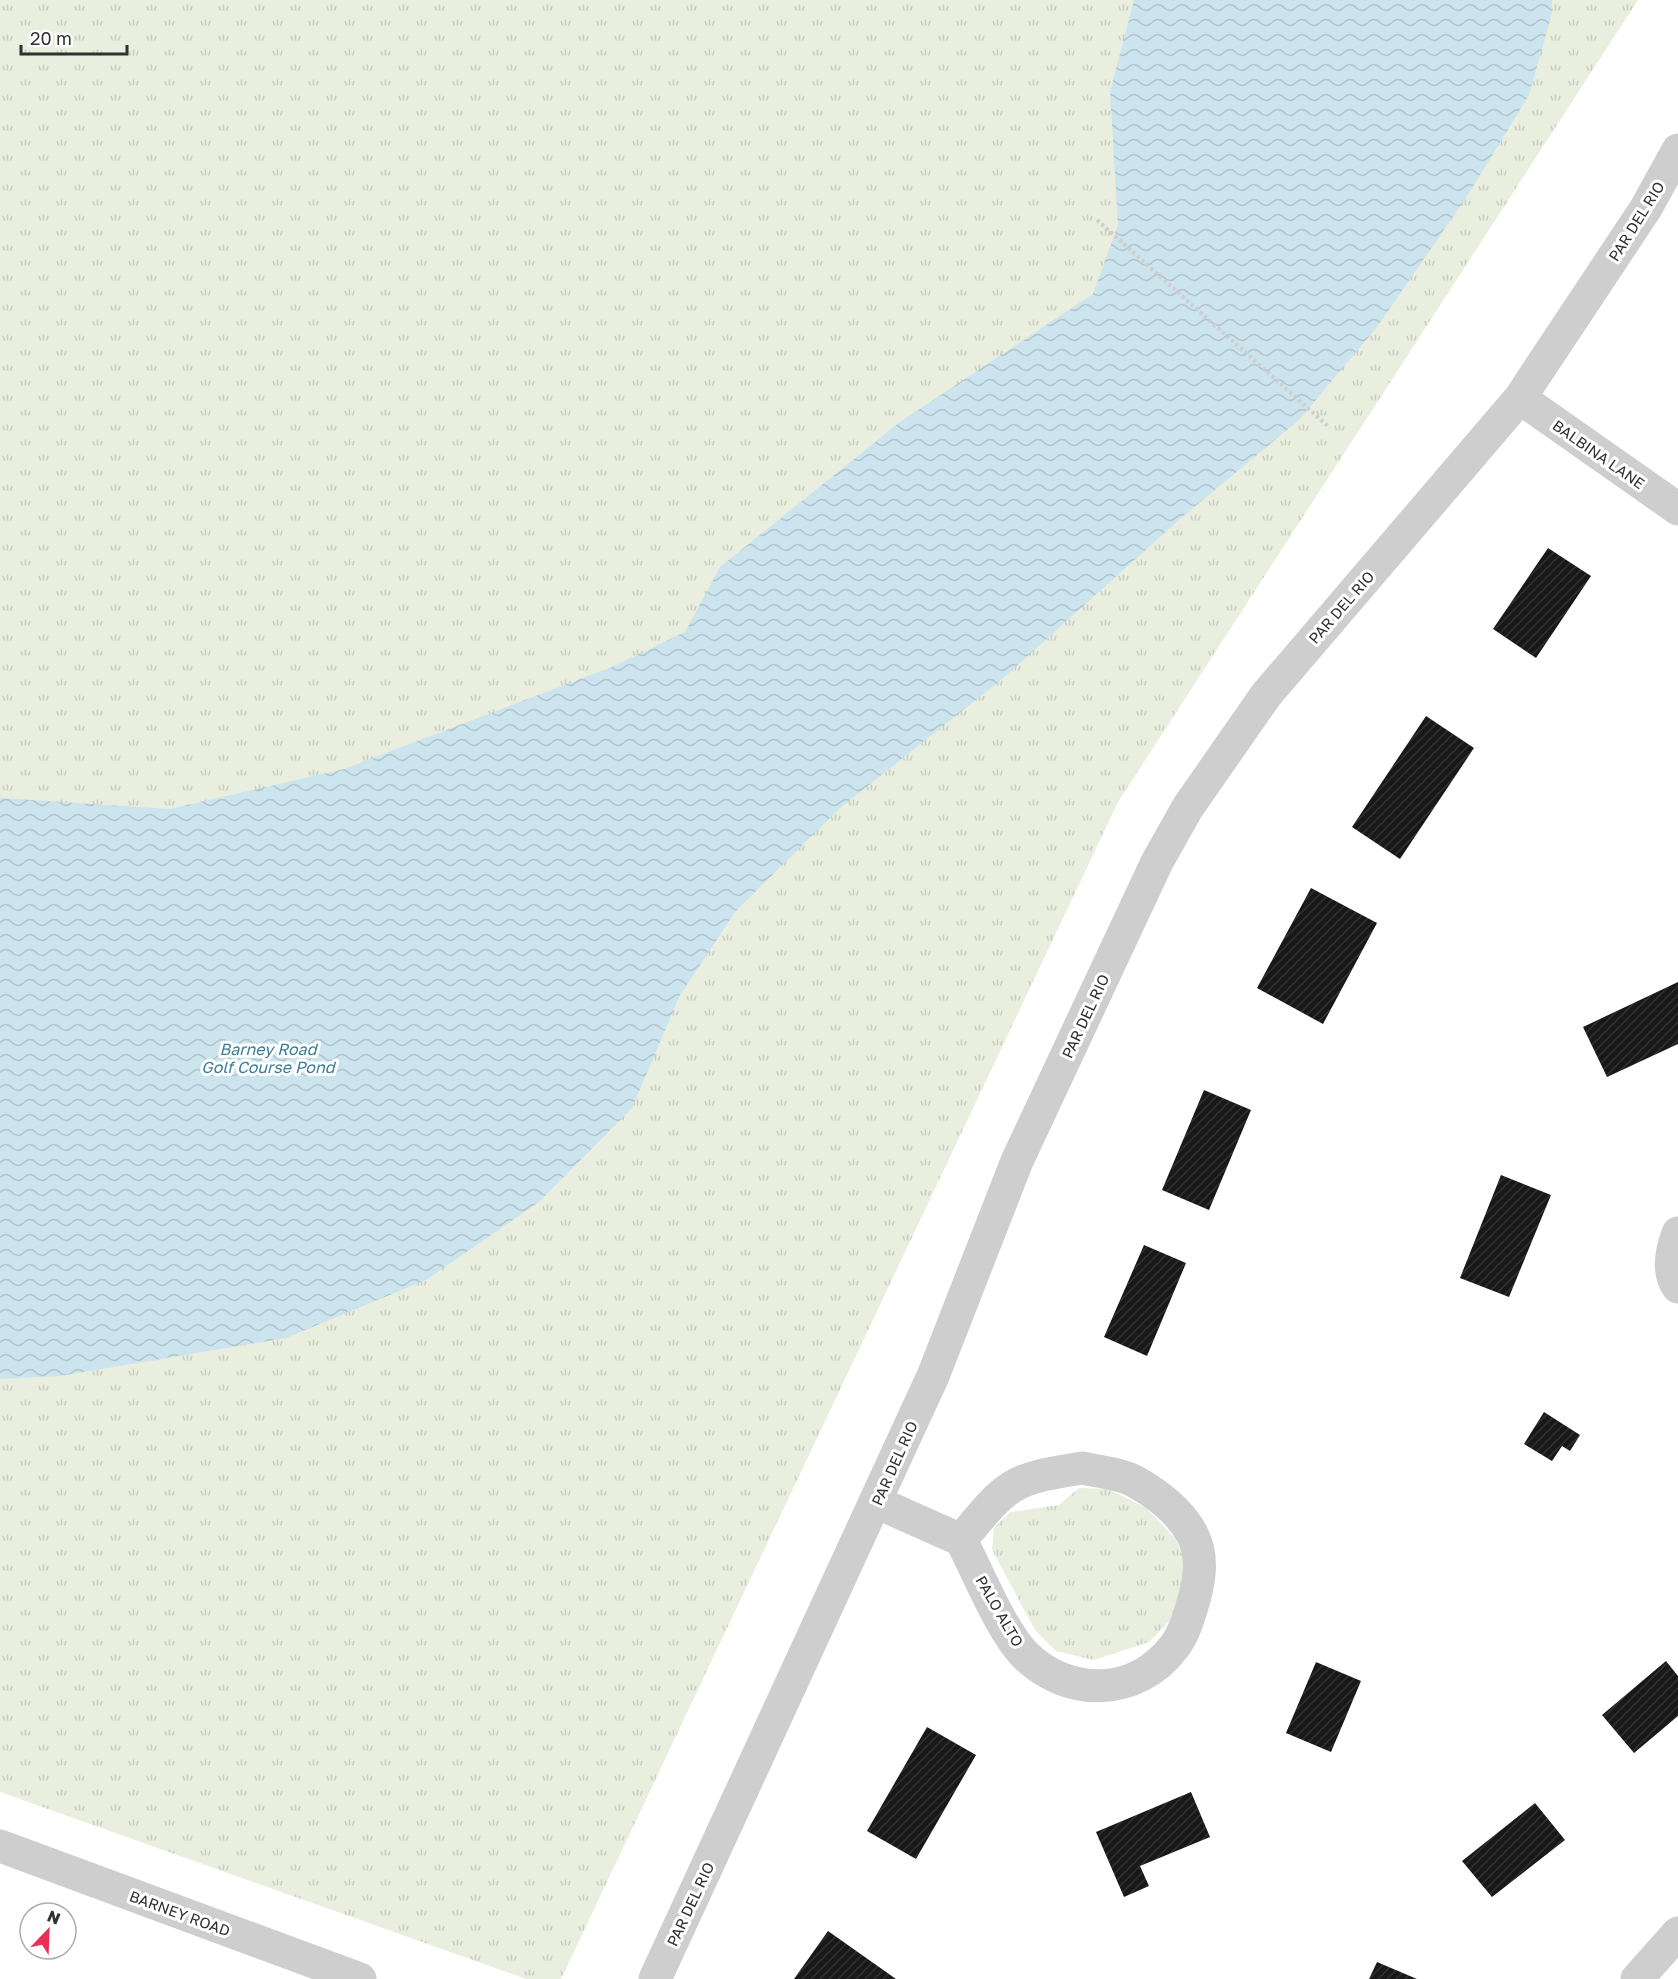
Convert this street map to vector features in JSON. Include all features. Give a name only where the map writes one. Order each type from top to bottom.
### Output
[{"type":"street","name":"PAR DEL RIO","points":[[656,1979],[933,1376],[1017,1161],[1157,862],[1188,807],[1266,695],[1520,398],[1646,208],[1678,150]]},
{"type":"street","name":"BALBINA LANE","points":[[1520,398],[1678,509]]},
{"type":"street","points":[[1678,1233],[1671,1252],[1674,1281],[1678,1287]]},
{"type":"street","name":"PALO ALTO","points":[[1083,1468],[1130,1479],[1168,1504],[1193,1535],[1201,1570],[1190,1614],[1175,1646],[1156,1666],[1135,1678],[1105,1688],[1086,1686],[1061,1679],[1026,1656],[1005,1626],[961,1540],[996,1498],[1014,1484],[1037,1475],[1083,1468]]},
{"type":"street","points":[[876,1502],[961,1540]]},
{"type":"street","name":"BARNEY ROAD","points":[[0,1846],[360,1979]]},
{"type":"street","points":[[1637,1979],[1678,1933]]},
{"type":"path","points":[[1097,220],[1330,428]]},
{"type":"green space","points":[[0,0],[1638,0],[1118,802],[561,1979],[526,1979],[0,1792]]},
{"type":"green space","points":[[1079,1488],[1108,1489],[1146,1508],[1175,1538],[1189,1570],[1179,1611],[1149,1642],[1094,1660],[1056,1651],[1035,1630],[992,1550],[994,1528],[1010,1512],[1059,1505]]},
{"type":"water","name":"Barney Road Golf Course Pond","points":[[1134,0],[1552,0],[1552,13],[1529,95],[1466,198],[1377,327],[1299,420],[1181,518],[1002,679],[840,808],[735,912],[680,995],[632,1108],[539,1202],[426,1280],[286,1338],[60,1376],[0,1379],[0,798],[170,809],[344,769],[614,666],[685,632],[720,567],[900,422],[1093,294],[1118,225],[1110,92]]},
{"type":"building","points":[[1548,548],[1591,576],[1536,658],[1493,629]]},
{"type":"building","points":[[1426,716],[1474,748],[1400,859],[1352,827]]},
{"type":"building","points":[[1311,888],[1377,923],[1323,1024],[1257,988]]},
{"type":"building","points":[[1678,982],[1678,1044],[1607,1077],[1583,1027]]},
{"type":"building","points":[[1204,1090],[1251,1110],[1209,1210],[1162,1190]]},
{"type":"building","points":[[1501,1175],[1551,1195],[1509,1297],[1460,1278]]},
{"type":"building","points":[[1144,1245],[1186,1263],[1147,1356],[1104,1337]]},
{"type":"building","points":[[1544,1412],[1580,1435],[1570,1451],[1562,1446],[1552,1461],[1524,1444]]},
{"type":"building","points":[[1666,1661],[1678,1676],[1678,1716],[1634,1753],[1602,1715]]},
{"type":"building","points":[[1316,1662],[1361,1681],[1331,1752],[1286,1733]]},
{"type":"building","points":[[927,1727],[976,1755],[916,1859],[867,1831]]},
{"type":"building","points":[[1191,1792],[1210,1837],[1140,1866],[1149,1886],[1124,1897],[1096,1832]]},
{"type":"building","points":[[1535,1803],[1565,1840],[1492,1897],[1462,1861]]},
{"type":"building","points":[[828,1931],[896,1979],[794,1979]]},
{"type":"building","points":[[1377,1962],[1417,1979],[1369,1979]]}]
